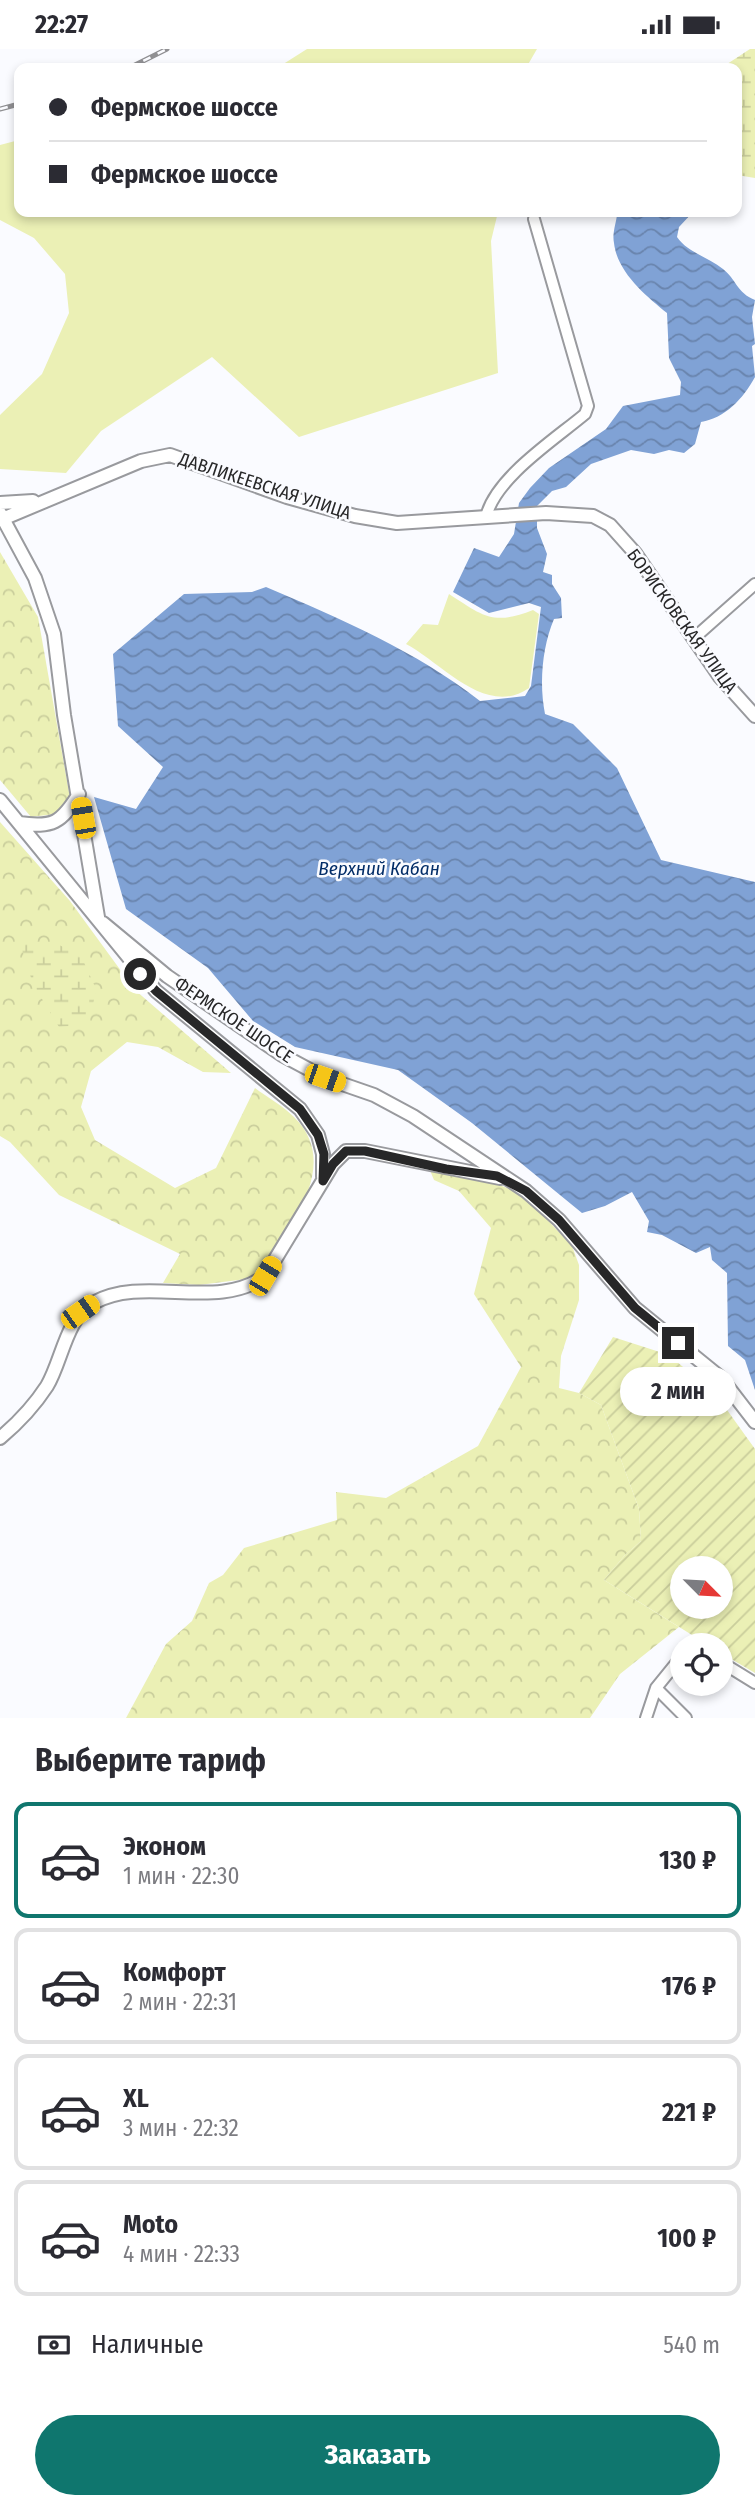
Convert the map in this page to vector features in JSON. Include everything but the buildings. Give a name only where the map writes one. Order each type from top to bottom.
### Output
[{"type":"street","points":[[486,517],[489,503],[509,478],[585,414],[588,406],[534,219]]},
{"type":"street","name":"ДАВЛИКЕЕВСКАЯ УЛИЦА","points":[[50,497],[141,461],[170,455],[287,497],[355,516],[397,523],[578,513],[610,525]]},
{"type":"street","points":[[0,503],[50,497]]},
{"type":"street","name":"ФЕРМСКОЕ ШОССЕ","points":[[50,497],[1,517],[35,578],[54,634],[64,715],[101,920],[167,976],[282,1055],[325,1078],[374,1095],[413,1116],[526,1191],[559,1220],[635,1308],[721,1378],[755,1422]]},
{"type":"street","name":"БОРИСКОВСКАЯ УЛИЦА","points":[[610,525],[635,553],[693,639],[755,716]]},
{"type":"street","points":[[693,639],[755,584]]},
{"type":"street","points":[[19,823],[40,826],[57,821],[68,811],[79,794]]},
{"type":"street","name":"ФЕРМСКОЕ ШОССЕ","points":[[0,800],[101,920],[156,991],[300,1109],[318,1135],[324,1154],[323,1181]]},
{"type":"street","points":[[0,1438],[19,1423],[47,1385],[80,1312],[106,1297],[125,1292],[223,1291],[250,1287],[265,1276],[333,1164],[346,1151],[365,1151],[446,1169],[497,1176],[526,1191]]},
{"type":"street","points":[[733,1669],[755,1683]]},
{"type":"street","points":[[646,1718],[656,1688],[670,1670]]},
{"type":"street","points":[[656,1688],[686,1718]]},
{"type":"green space","points":[[307,49],[537,49],[529,63],[285,63]]},
{"type":"green space","points":[[750,49],[755,49],[755,178],[742,176],[742,63],[729,63]]},
{"type":"green space","points":[[14,141],[14,217],[497,217],[491,241],[498,373],[299,437],[212,357],[101,431],[66,473],[0,469],[0,415],[42,374],[69,313],[65,274],[34,238],[0,220],[0,145]]},
{"type":"green space","points":[[0,552],[38,617],[70,798],[55,814],[31,817],[0,780]]},
{"type":"green space","points":[[449,594],[480,613],[498,618],[533,610],[539,614],[529,688],[513,696],[481,692],[406,644],[423,624],[438,625]]},
{"type":"green space","points":[[0,822],[70,901],[135,990],[231,1073],[203,1072],[158,1047],[127,1042],[91,1071],[81,1107],[95,1140],[175,1188],[216,1168],[255,1088],[290,1113],[308,1137],[313,1157],[312,1179],[304,1200],[280,1242],[254,1278],[199,1285],[163,1283],[180,1254],[59,1195],[10,1142],[0,1136]]},
{"type":"green space","points":[[20,943],[56,943],[82,958],[96,989],[92,1010],[78,1025],[59,1027],[33,984]]},
{"type":"green space","points":[[429,1168],[492,1182],[524,1195],[572,1246],[579,1265],[579,1300],[561,1356],[559,1388],[579,1393],[601,1405],[639,1509],[641,1541],[604,1580],[679,1627],[620,1674],[590,1718],[126,1718],[166,1644],[192,1621],[209,1583],[223,1575],[244,1548],[337,1520],[336,1492],[386,1498],[478,1446],[521,1367],[474,1294],[491,1228],[459,1191],[434,1180]]},
{"type":"green space","points":[[613,1337],[669,1355],[717,1396],[755,1449],[755,1673],[733,1660],[733,1633],[689,1633],[604,1580],[641,1541],[639,1509],[601,1405],[579,1393]]},
{"type":"water","name":"Верхний Кабан","points":[[617,217],[688,217],[679,227],[677,237],[681,242],[723,269],[744,294],[755,300],[752,317],[755,344],[752,346],[755,377],[739,400],[725,412],[701,422],[695,444],[684,453],[669,450],[654,454],[631,450],[591,464],[566,487],[552,491],[537,506],[537,528],[547,554],[543,572],[552,575],[552,584],[561,598],[562,618],[554,619],[544,653],[542,690],[545,714],[573,724],[617,768],[661,860],[755,882],[755,1390],[745,1360],[728,1346],[727,1273],[712,1260],[710,1247],[696,1253],[662,1235],[647,1232],[649,1221],[632,1192],[605,1206],[582,1213],[472,1123],[398,1070],[295,1047],[253,1021],[208,968],[126,909],[94,797],[136,809],[163,767],[118,726],[113,654],[184,594],[252,592],[266,587],[404,651],[480,701],[525,696],[531,686],[541,607],[529,603],[489,613],[453,592],[474,548],[499,557],[514,534],[519,503],[530,488],[549,468],[606,429],[623,406],[680,395],[681,382],[669,358],[667,313],[634,283],[621,264],[616,254],[614,232]]},
{"type":"railway","points":[[139,63],[167,49]]},
{"type":"railway","points":[[0,109],[14,105]]},
{"type":"route","points":[[140,974],[156,991],[300,1109],[318,1135],[324,1154],[323,1181],[333,1164],[346,1151],[365,1151],[446,1169],[497,1176],[526,1191],[559,1220],[635,1308],[678,1343]]}]
